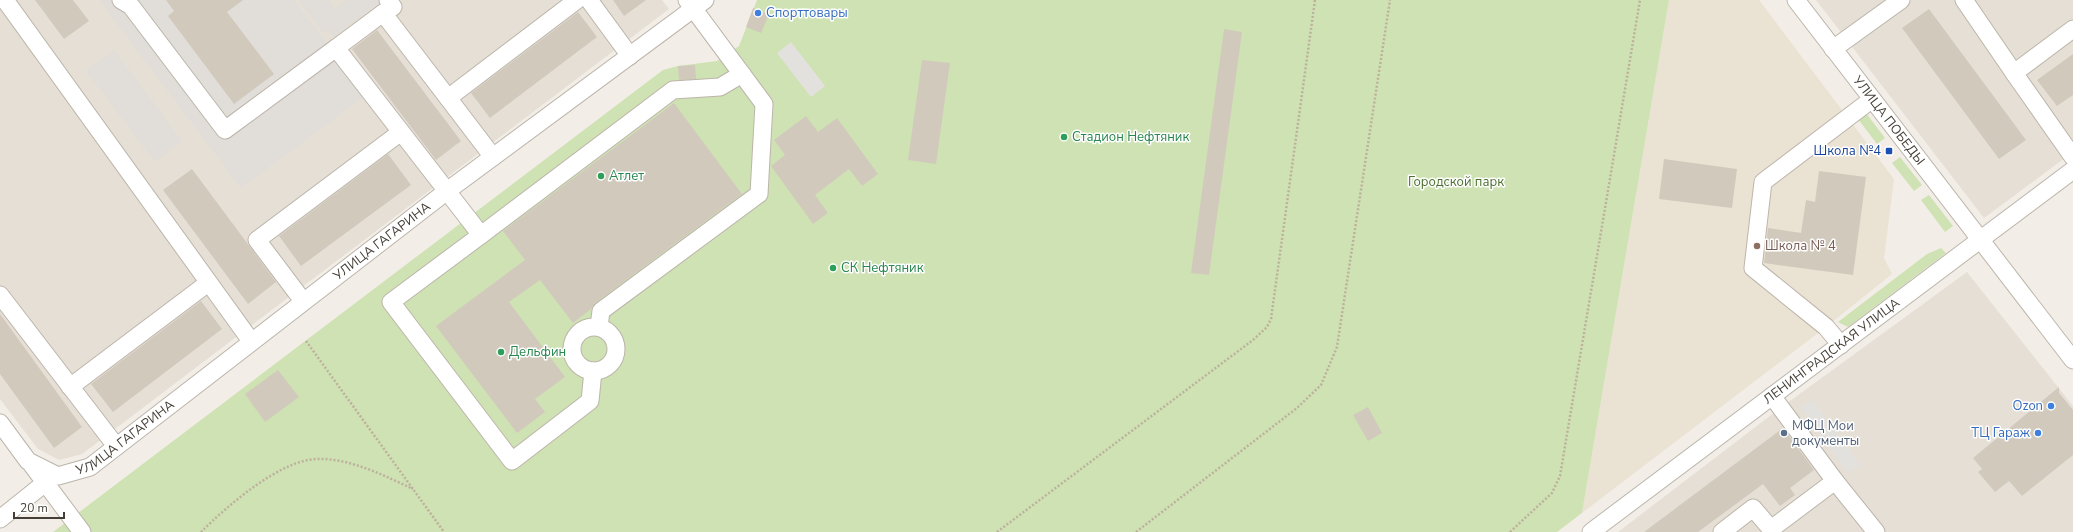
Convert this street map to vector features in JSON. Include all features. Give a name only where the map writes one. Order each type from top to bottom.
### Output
[{"type":"street","points":[[5,0],[251,341]]},
{"type":"street","points":[[121,0],[131,6],[225,130],[336,48],[386,7],[448,98],[493,157]]},
{"type":"street","points":[[448,98],[577,0]]},
{"type":"street","points":[[589,0],[630,56]]},
{"type":"street","name":"УЛИЦА ПОБЕДЫ","points":[[1796,0],[1871,100],[2073,360]]},
{"type":"street","points":[[1833,49],[1901,0]]},
{"type":"street","points":[[1964,0],[2073,157]]},
{"type":"street","points":[[599,327],[601,311],[758,194],[764,104],[742,74],[695,3]]},
{"type":"street","name":"УЛИЦА ГАГАРИНА","points":[[51,479],[90,467],[251,341],[447,191],[630,56],[695,3]]},
{"type":"street","points":[[2014,73],[2073,30]]},
{"type":"street","points":[[336,48],[481,235]]},
{"type":"street","points":[[593,371],[590,401],[512,461],[392,302],[673,90],[720,87],[742,74]]},
{"type":"street","points":[[1841,345],[1826,327],[1753,268],[1763,182],[1871,100]]},
{"type":"street","points":[[303,301],[257,240],[401,132]]},
{"type":"street","name":"ЛЕНИНГРАДСКАЯ УЛИЦА","points":[[1590,532],[2073,170]]},
{"type":"street","points":[[70,387],[208,282]]},
{"type":"street","points":[[0,295],[116,446]]},
{"type":"street","points":[[599,327],[611,334],[616,348],[612,362],[607,367],[593,371],[580,366],[572,354],[572,346],[574,339],[584,329],[599,327]]},
{"type":"street","points":[[1772,396],[1876,532]]},
{"type":"street","points":[[0,424],[28,461],[51,479],[82,532]]},
{"type":"street","points":[[0,519],[51,479]]},
{"type":"street","points":[[1722,532],[1753,508],[1771,528],[1835,480]]},
{"type":"path","points":[[997,532],[1254,340],[1267,327],[1271,319],[1315,0]]},
{"type":"path","points":[[1136,532],[1297,408],[1321,385],[1337,347],[1390,0]]},
{"type":"path","points":[[1510,532],[1552,493],[1560,476],[1640,0]]},
{"type":"path","points":[[306,341],[444,532]]},
{"type":"path","points":[[201,532],[230,506],[263,481],[277,472],[309,459],[329,460],[360,467],[414,490]]},
{"type":"shaded area","points":[[0,0],[662,0],[669,9],[82,454],[59,460],[38,449],[0,399]]},
{"type":"shaded area","points":[[99,0],[294,0],[366,95],[241,188]]},
{"type":"shaded area","points":[[298,0],[328,0],[335,9],[346,0],[379,0],[380,2],[334,37],[329,30],[324,33]]},
{"type":"shaded area","name":"Школа № 4","points":[[1669,0],[1759,0],[1894,179],[1884,258],[1892,274],[1826,327],[1582,513]]},
{"type":"shaded area","points":[[1816,0],[2073,0],[2073,152],[1984,218]]},
{"type":"shaded area","points":[[791,42],[825,86],[811,97],[777,53]]},
{"type":"shaded area","points":[[114,50],[182,141],[155,162],[86,71]]},
{"type":"shaded area","points":[[1967,272],[2073,406],[2073,532],[1618,532],[1779,409]]},
{"type":"shaded area","points":[[1812,400],[1860,465],[1848,473],[1801,408]]},
{"type":"green space","name":"Городской парк","points":[[757,0],[1669,0],[1582,513],[1557,532],[53,532],[663,70],[678,66],[717,61],[739,46]]},
{"type":"green space","points":[[1866,113],[1885,138],[1877,144],[1858,119]]},
{"type":"green space","points":[[1900,157],[1922,185],[1914,191],[1892,163]]},
{"type":"green space","points":[[1929,195],[1953,226],[1945,232],[1921,200]]},
{"type":"green space","points":[[1941,248],[1946,253],[1848,327],[1838,322],[1927,254]]},
{"type":"building","points":[[35,0],[73,0],[89,21],[64,39]]},
{"type":"building","points":[[166,0],[243,0],[227,12],[274,74],[234,104],[168,16],[174,11]]},
{"type":"building","points":[[613,0],[646,0],[624,16]]},
{"type":"building","points":[[753,8],[769,14],[761,33],[746,27]]},
{"type":"building","points":[[1929,9],[2026,140],[1999,159],[1902,28]]},
{"type":"building","points":[[578,12],[597,37],[490,118],[471,93]]},
{"type":"building","points":[[1224,29],[1242,32],[1209,275],[1191,273]]},
{"type":"building","points":[[377,30],[461,141],[436,160],[352,49]]},
{"type":"building","points":[[2073,54],[2073,95],[2057,106],[2037,80]]},
{"type":"building","points":[[922,60],[950,63],[936,164],[908,160]]},
{"type":"building","points":[[695,65],[696,79],[679,80],[678,66]]},
{"type":"building","points":[[674,103],[742,194],[595,303],[591,309],[573,323],[540,280],[509,302],[565,377],[535,399],[545,412],[517,433],[436,326],[525,260],[503,231]]},
{"type":"building","points":[[806,116],[818,132],[837,118],[878,174],[862,186],[849,169],[815,195],[828,213],[813,224],[771,166],[785,155],[774,140]]},
{"type":"building","points":[[388,154],[411,185],[301,266],[279,236]]},
{"type":"building","points":[[1664,159],[1737,169],[1732,208],[1659,199]]},
{"type":"building","points":[[192,169],[276,282],[248,304],[163,190]]},
{"type":"building","points":[[1819,171],[1866,177],[1853,275],[1764,263],[1768,228],[1801,233],[1806,200],[1815,202]]},
{"type":"building","points":[[201,301],[222,329],[113,412],[91,384]]},
{"type":"building","points":[[0,314],[82,427],[54,448],[0,374]]},
{"type":"building","points":[[278,370],[299,397],[265,422],[245,394]]},
{"type":"building","name":"ТЦ Гараж","points":[[2059,387],[2059,393],[2073,410],[2073,455],[2022,496],[2009,481],[1995,492],[1978,472],[1982,469],[1973,458]]},
{"type":"building","points":[[1368,407],[1382,433],[1368,441],[1353,415]]},
{"type":"building","points":[[1783,428],[1814,470],[1790,488],[1795,495],[1780,506],[1763,484],[1698,532],[1644,532]]},
{"type":"place","name":"Спорттовары","points":[[758,13]]},
{"type":"place","name":"Стадион Нефтяник","points":[[1064,137]]},
{"type":"place","name":"Школа №4","points":[[1889,151]]},
{"type":"place","name":"Атлет","points":[[601,176]]},
{"type":"place","name":"Школа № 4","points":[[1757,246]]},
{"type":"place","name":"СК Нефтяник","points":[[833,268]]},
{"type":"place","name":"Дельфин","points":[[501,352]]},
{"type":"place","name":"Ozon","points":[[2051,406]]},
{"type":"place","name":"МФЦ Мои документы","points":[[1784,433]]},
{"type":"place","name":"ТЦ Гараж","points":[[2038,433]]}]
